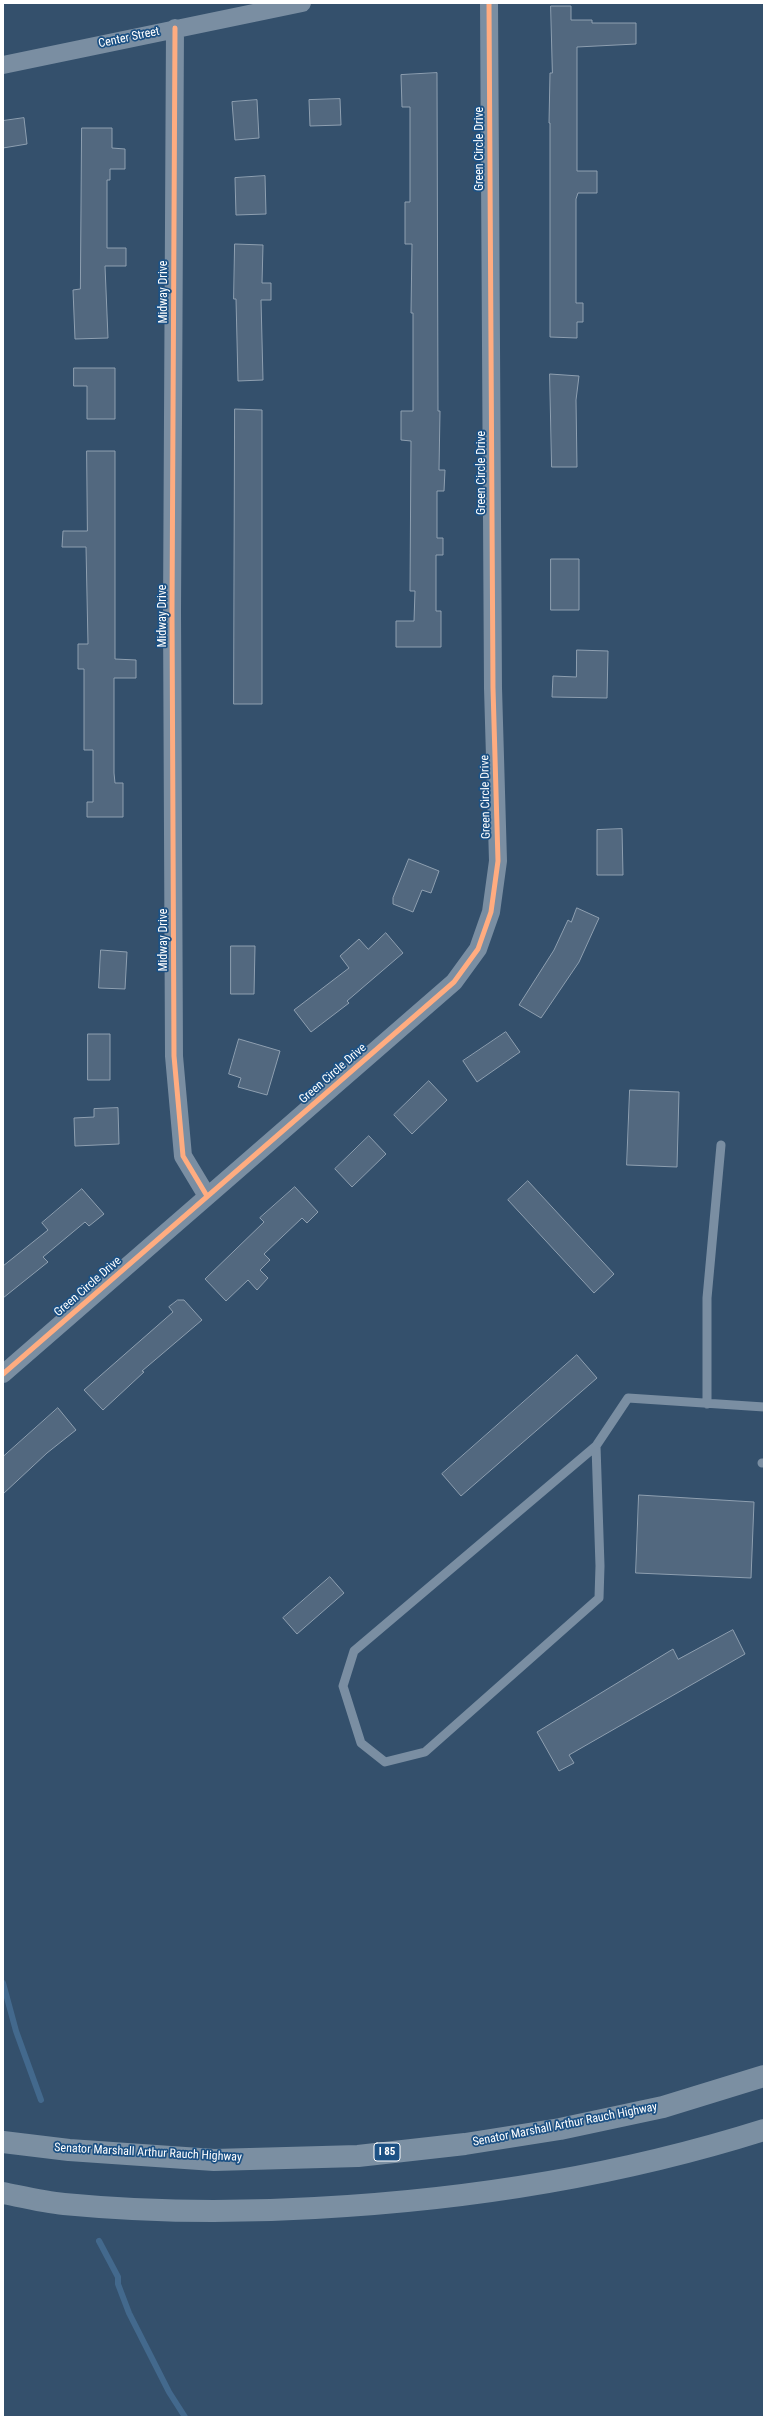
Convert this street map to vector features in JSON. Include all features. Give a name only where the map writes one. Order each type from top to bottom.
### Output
[{"type":"highway","name":"Senator Marshall Arthur Rauch Highway","points":[[3,2142],[69,2150],[214,2160],[358,2156],[465,2144],[560,2129],[663,2107],[764,2076]]},
{"type":"highway","points":[[3,2193],[62,2204],[166,2210],[262,2211],[391,2204],[560,2182],[692,2153],[764,2130]]},
{"type":"street","name":"Center Street","points":[[3,65],[175,28],[302,3]]},
{"type":"street","name":"Green Circle Drive","points":[[3,1374],[454,982],[478,949],[491,912],[498,861],[493,688],[489,3]]},
{"type":"street","name":"Midway Drive","points":[[175,28],[172,611],[174,1056],[184,1156],[207,1196]]},
{"type":"lane","points":[[707,1404],[707,1298],[721,1145]]},
{"type":"lane","points":[[596,1446],[600,1566],[599,1598],[425,1752],[385,1762],[361,1743],[343,1686],[354,1651],[596,1446],[628,1398],[764,1407]]},
{"type":"building","points":[[551,6],[571,6],[571,20],[592,20],[592,23],[636,23],[636,44],[577,47],[577,171],[597,171],[597,193],[578,193],[576,199],[576,303],[583,303],[583,322],[577,322],[577,338],[550,337],[549,123],[550,73],[552,73]]},
{"type":"building","points":[[437,73],[438,411],[440,411],[439,470],[445,470],[444,491],[437,491],[437,538],[443,538],[443,555],[436,555],[436,611],[441,611],[441,647],[396,647],[396,621],[414,621],[415,591],[410,591],[411,441],[401,440],[401,411],[413,411],[413,313],[411,313],[412,244],[405,244],[405,202],[410,202],[410,107],[402,107],[401,75]]},
{"type":"building","points":[[340,99],[341,125],[310,126],[309,100]]},
{"type":"building","points":[[257,100],[259,138],[235,140],[232,102]]},
{"type":"building","points":[[24,118],[27,144],[3,148],[3,121]]},
{"type":"building","points":[[82,128],[112,128],[112,148],[125,149],[125,169],[110,169],[110,180],[107,180],[107,248],[126,248],[126,266],[105,266],[108,338],[75,339],[73,290],[80,289]]},
{"type":"building","points":[[265,176],[266,214],[236,215],[235,178]]},
{"type":"building","points":[[235,244],[263,245],[262,283],[271,283],[271,300],[261,300],[263,380],[238,381],[236,299],[234,299]]},
{"type":"building","points":[[74,368],[115,368],[115,419],[87,419],[87,386],[74,386]]},
{"type":"building","points":[[550,374],[579,376],[576,400],[577,467],[552,467]]},
{"type":"building","points":[[235,409],[262,410],[262,704],[234,704]]},
{"type":"building","points":[[87,451],[115,451],[115,659],[136,660],[136,678],[114,678],[114,773],[115,783],[123,783],[123,817],[87,817],[87,802],[93,802],[93,750],[84,750],[84,669],[78,669],[78,644],[88,644],[86,547],[62,547],[63,531],[87,531]]},
{"type":"building","points":[[551,559],[579,559],[579,610],[551,610]]},
{"type":"building","points":[[577,650],[608,651],[607,698],[552,697],[553,676],[576,677]]},
{"type":"building","points":[[622,829],[623,875],[597,875],[597,830]]},
{"type":"building","points":[[409,859],[439,871],[431,893],[422,890],[413,912],[393,904],[393,898]]},
{"type":"building","points":[[577,908],[599,918],[579,962],[541,1018],[519,1005],[554,950],[568,920],[571,922]]},
{"type":"building","points":[[386,933],[403,953],[347,1001],[349,1003],[311,1032],[294,1010],[349,968],[340,956],[359,939],[368,949]]},
{"type":"building","points":[[231,946],[255,946],[254,994],[231,994]]},
{"type":"building","points":[[101,950],[127,952],[125,989],[99,988]]},
{"type":"building","points":[[506,1032],[520,1052],[477,1082],[463,1061]]},
{"type":"building","points":[[88,1034],[110,1034],[110,1080],[88,1080]]},
{"type":"building","points":[[239,1039],[280,1051],[267,1095],[238,1087],[241,1078],[229,1074]]},
{"type":"building","points":[[429,1081],[447,1100],[412,1134],[394,1115]]},
{"type":"building","points":[[630,1090],[679,1092],[677,1167],[627,1165]]},
{"type":"building","points":[[118,1108],[119,1144],[75,1146],[74,1118],[94,1117],[94,1109]]},
{"type":"building","points":[[369,1136],[386,1154],[352,1187],[335,1169]]},
{"type":"building","points":[[528,1181],[614,1274],[594,1293],[508,1200]]},
{"type":"building","points":[[295,1187],[318,1212],[307,1223],[302,1218],[264,1254],[270,1260],[260,1270],[268,1278],[257,1290],[248,1280],[226,1301],[205,1279],[264,1222],[260,1218]]},
{"type":"building","points":[[82,1189],[104,1214],[89,1226],[85,1222],[43,1257],[48,1262],[3,1298],[3,1266],[48,1230],[42,1223]]},
{"type":"building","points":[[178,1300],[184,1300],[202,1320],[142,1371],[144,1372],[103,1410],[84,1390],[173,1312],[169,1307]]},
{"type":"building","points":[[577,1355],[597,1378],[461,1496],[442,1474]]},
{"type":"building","points":[[58,1408],[76,1430],[47,1453],[3,1494],[3,1457]]},
{"type":"building","points":[[639,1495],[754,1502],[751,1578],[636,1573]]},
{"type":"building","points":[[330,1577],[344,1593],[297,1634],[283,1618]]},
{"type":"building","points":[[733,1630],[745,1654],[569,1755],[574,1763],[559,1771],[537,1732],[673,1649],[678,1659]]},
{"type":"waterway","points":[[3,1983],[16,2031],[41,2100]]},
{"type":"waterway","points":[[99,2241],[118,2277],[118,2284],[129,2313],[169,2392],[185,2417]]},
{"type":"cycle path","points":[[3,1374],[454,982],[478,949],[491,912],[498,861],[493,688],[489,3]]},
{"type":"cycle path","points":[[175,28],[172,611],[174,1056],[183,1156],[207,1196]]}]
